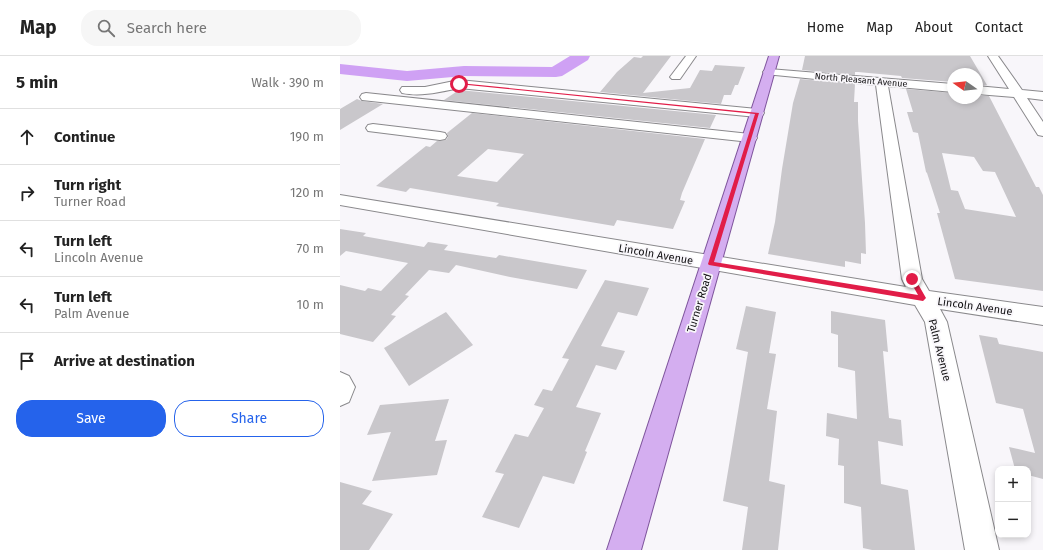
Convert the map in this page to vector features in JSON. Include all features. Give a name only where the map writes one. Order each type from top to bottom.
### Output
[{"type":"main road","name":"Turner Road","points":[[624,550],[772,64]]},
{"type":"street","points":[[676,77],[691,56]]},
{"type":"street","points":[[992,56],[1043,132]]},
{"type":"street","name":"North Pleasant Avenue","points":[[772,64],[882,83],[947,88]]},
{"type":"street","name":"Palm Avenue","points":[[882,83],[912,279],[936,322],[982,550]]},
{"type":"street","points":[[389,88],[425,91],[459,84],[757,114]]},
{"type":"street","points":[[983,90],[1043,96]]},
{"type":"street","points":[[366,97],[750,138]]},
{"type":"street","points":[[413,102],[373,128],[440,136]]},
{"type":"street","name":"Lincoln Avenue","points":[[340,200],[711,264],[1043,316]]},
{"type":"street","points":[[340,384],[342,387],[340,394]]},
{"type":"building","points":[[643,56],[671,56],[643,93],[690,88],[700,70],[712,71],[715,65],[745,67],[738,85],[735,85],[731,95],[724,95],[721,104],[600,92],[617,72],[634,57],[641,58]]},
{"type":"building","points":[[805,56],[970,56],[977,68],[947,68],[947,82],[902,78],[901,76],[858,72],[855,72],[855,75],[802,70]]},
{"type":"building","points":[[983,78],[987,85],[983,85]]},
{"type":"building","points":[[800,79],[855,84],[854,102],[858,102],[865,223],[866,254],[861,253],[861,264],[845,261],[845,267],[768,254],[775,222],[793,103]]},
{"type":"building","points":[[906,89],[947,92],[947,104],[983,104],[983,96],[989,96],[1036,187],[1039,187],[1043,195],[1043,291],[955,279],[937,213],[940,213],[926,172],[918,133],[913,132],[907,112],[913,112]],"holes":[[[942,153],[974,157],[983,171],[995,172],[1016,217],[965,209],[958,191],[951,190]]]},
{"type":"building","points":[[459,90],[716,115],[710,128],[444,100]]},
{"type":"building","points":[[357,99],[383,104],[340,130],[340,109]]},
{"type":"building","points":[[472,113],[705,139],[682,193],[680,200],[685,201],[673,229],[617,220],[614,226],[496,206],[499,203],[410,188],[406,192],[376,186],[426,146],[430,147],[437,141],[446,140],[448,137],[447,133]],"holes":[[[488,149],[524,154],[497,182],[457,176]]]},
{"type":"building","points":[[340,229],[366,233],[363,236],[424,247],[428,242],[448,245],[444,250],[496,258],[499,255],[587,270],[577,289],[510,277],[456,265],[449,273],[429,270],[405,295],[409,296],[391,315],[396,316],[373,342],[340,334],[340,285],[365,291],[368,288],[381,291],[408,263],[346,251],[340,256]]},
{"type":"building","points":[[605,280],[649,288],[637,316],[618,312],[601,346],[625,351],[616,370],[596,365],[576,407],[601,413],[585,451],[587,452],[574,484],[543,476],[519,528],[482,517],[504,474],[495,472],[515,434],[528,437],[544,408],[534,405],[543,389],[552,391],[569,359],[562,358]]},
{"type":"building","points":[[746,306],[776,312],[769,353],[776,354],[767,409],[777,411],[769,481],[785,485],[778,550],[742,550],[748,507],[723,501],[748,352],[736,349]]},
{"type":"building","points":[[831,311],[885,320],[888,352],[883,351],[889,418],[901,420],[903,446],[878,441],[881,484],[908,490],[915,550],[872,550],[863,548],[861,507],[844,503],[844,466],[838,465],[839,439],[826,436],[827,413],[857,419],[855,371],[838,367],[838,335],[831,333]]},
{"type":"building","points":[[446,312],[473,345],[409,386],[384,348]]},
{"type":"building","points":[[979,335],[997,338],[999,344],[1043,352],[1043,479],[1031,476],[1031,466],[1014,466],[1009,447],[1035,453],[1023,409],[996,403]]},
{"type":"building","points":[[449,399],[435,441],[447,440],[437,475],[372,481],[391,432],[367,435],[380,405]]},
{"type":"building","points":[[340,482],[372,491],[362,504],[393,514],[369,550],[340,550]]},
{"type":"waterway","points":[[340,69],[407,76],[464,71],[556,72],[582,56]]},
{"type":"route","points":[[459,84],[757,114],[711,264],[923,298],[912,279]]}]
